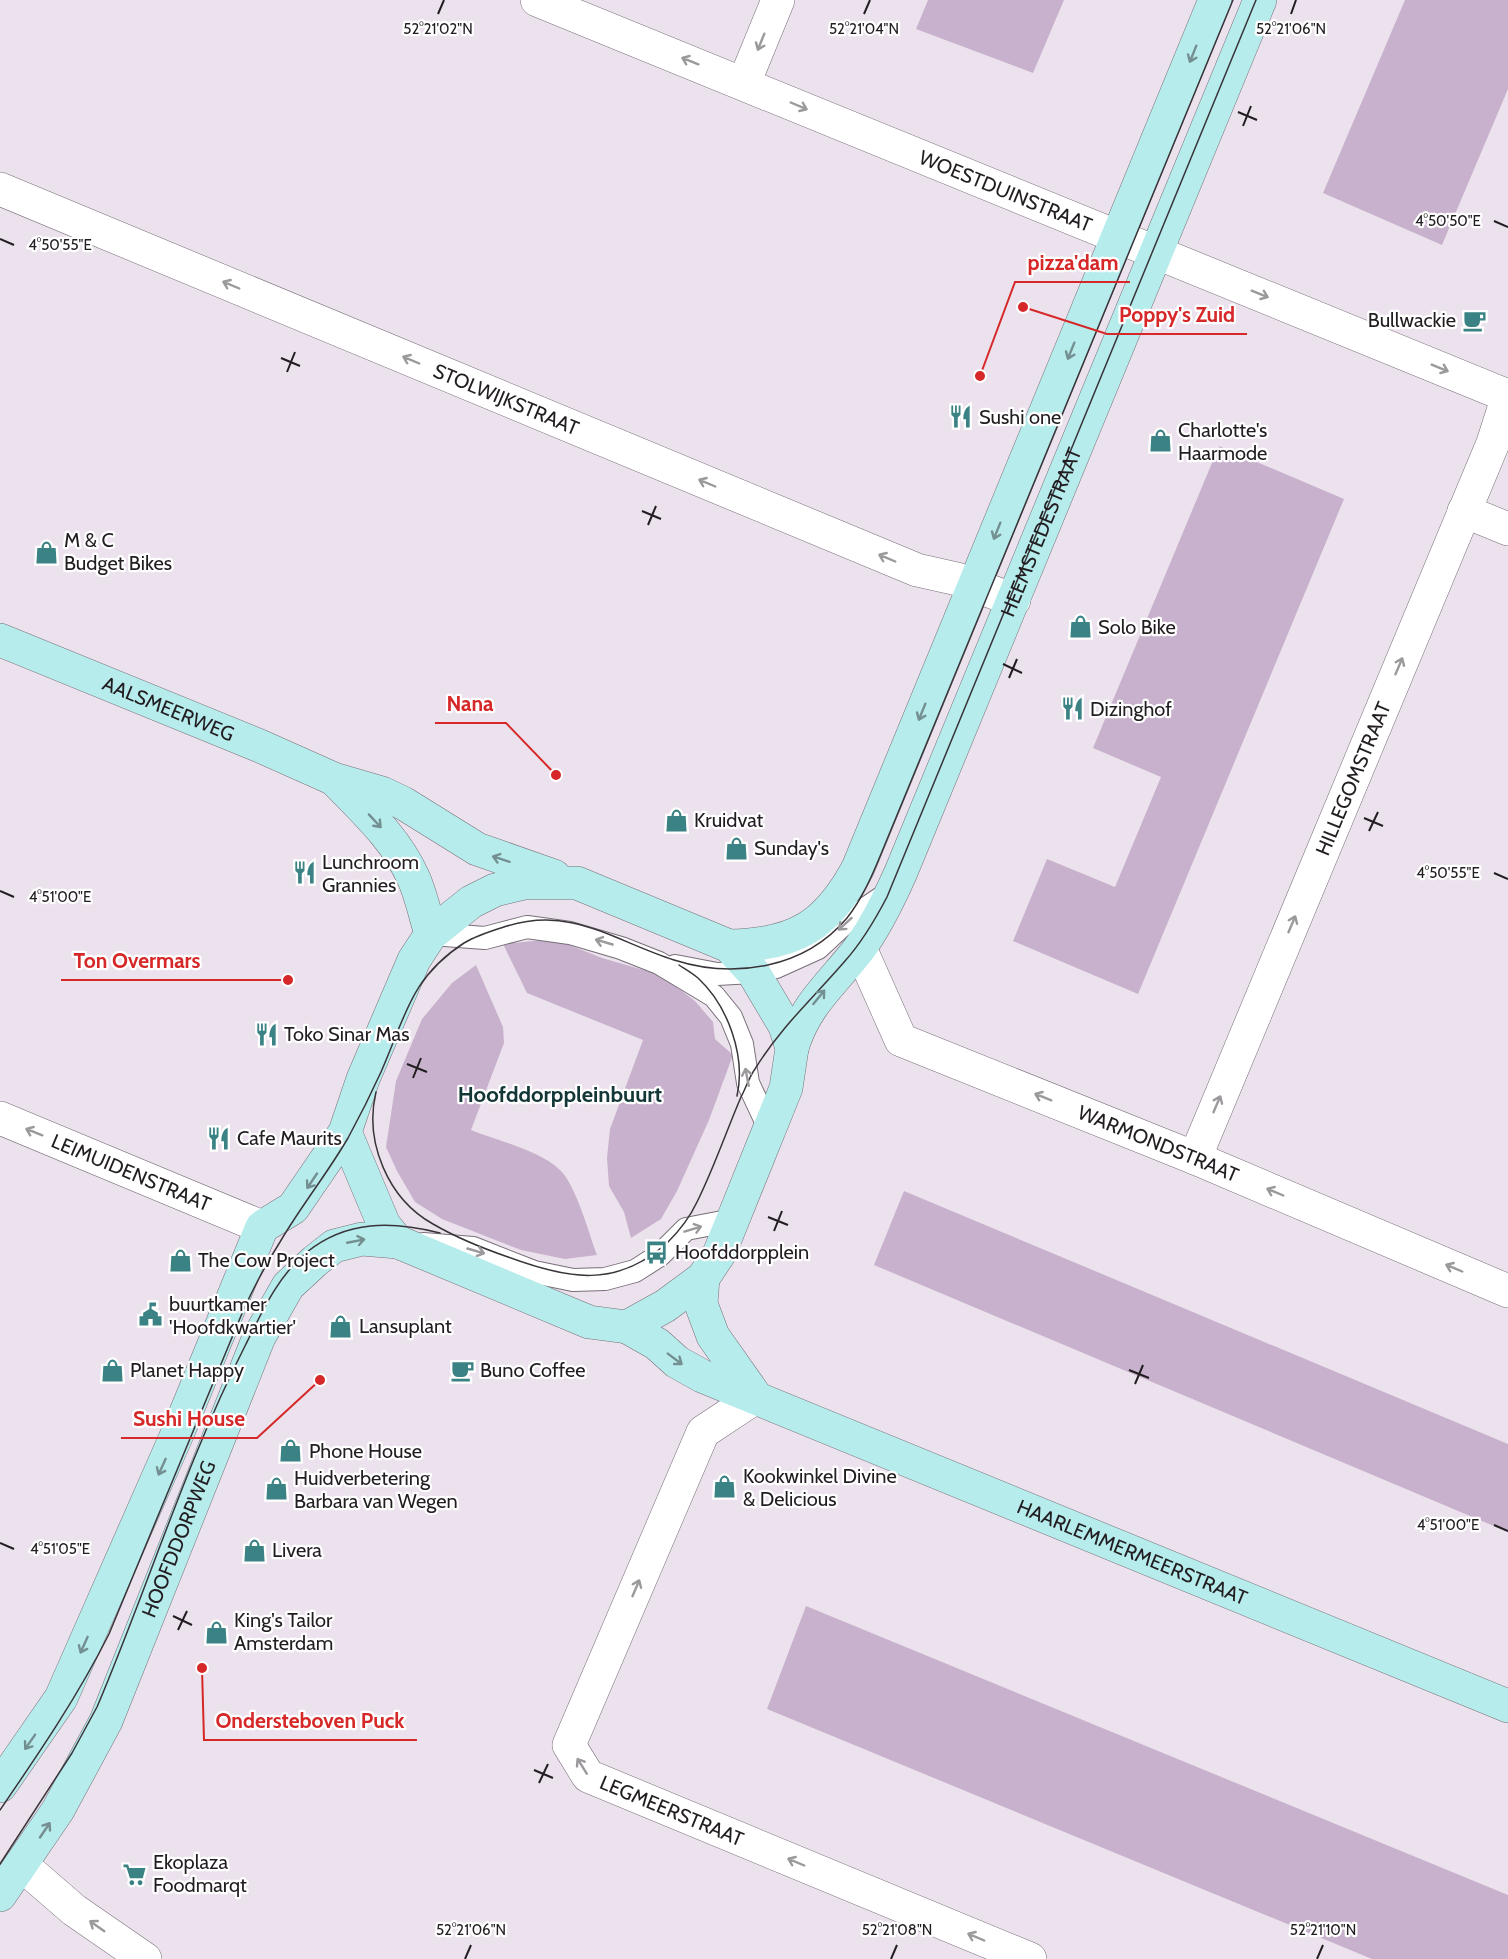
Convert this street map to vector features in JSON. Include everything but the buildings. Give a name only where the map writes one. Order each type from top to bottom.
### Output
[{"type":"street","name":"WOESTDUINSTRAAT","points":[[537,0],[1508,396]]},
{"type":"street","points":[[744,83],[778,0]]},
{"type":"street","points":[[0,1786],[61,1698],[177,1431],[262,1227],[293,1208],[345,1132],[363,1079],[414,960],[431,934],[471,902],[495,890],[524,884],[577,883],[729,946],[755,946],[797,935],[808,929],[833,907],[846,890],[858,868],[1215,0]]},
{"type":"street","name":"HEEMSTEDESTRAAT","points":[[792,1048],[805,1014],[860,948],[882,913],[893,890],[1260,0]]},
{"type":"street","name":"STOLWIJKSTRAAT","points":[[0,189],[917,570],[975,585],[1014,600]]},
{"type":"street","name":"HILLEGOMSTRAAT","points":[[1195,1158],[1464,511],[1500,446],[1508,396]]},
{"type":"street","points":[[1464,511],[1508,529]]},
{"type":"street","name":"AALSMEERWEG","points":[[0,640],[249,741],[334,779],[382,793],[403,803],[477,849],[577,883]]},
{"type":"street","name":"AALSMEERWEG","points":[[334,779],[380,826],[402,856],[414,878],[431,934]]},
{"type":"street","points":[[345,1132],[384,1225],[398,1242],[589,1322],[627,1327],[665,1306],[703,1278],[718,1254],[733,1220],[786,1088],[792,1048],[784,1026],[753,972],[729,946]]},
{"type":"street","name":"WARMONDSTRAAT","points":[[860,948],[901,1040],[1195,1158],[1508,1291]]},
{"type":"street","name":"LEIMUIDENSTRAAT","points":[[0,1118],[262,1227]]},
{"type":"street","name":"HOOFDDORPWEG","points":[[0,1895],[58,1810],[106,1720],[259,1337],[288,1286],[315,1260],[334,1246],[362,1239],[398,1242]]},
{"type":"street","points":[[703,1278],[701,1304],[713,1336],[756,1397]]},
{"type":"street","name":"HAARLEMMERMEERSTRAAT","points":[[627,1327],[657,1344],[677,1362],[702,1376],[1508,1706]]},
{"type":"street","name":"LEGMEERSTRAAT","points":[[756,1397],[703,1432],[569,1745],[588,1776],[1030,1959]]},
{"type":"street","points":[[22,1865],[74,1910],[145,1959]]},
{"type":"lane","points":[[659,963],[717,974],[753,972],[796,959],[818,948],[847,921],[893,890]]},
{"type":"lane","points":[[431,934],[485,938],[527,927],[537,928],[570,933],[621,948],[659,963],[714,996],[731,1017],[742,1044],[748,1083],[770,1130]]},
{"type":"lane","points":[[398,1242],[473,1248],[534,1272],[573,1280],[605,1279],[635,1271],[660,1255],[686,1229],[733,1220]]},
{"type":"shaded area","points":[[928,0],[1064,0],[1033,73],[916,29]]},
{"type":"shaded area","points":[[1405,0],[1508,0],[1508,89],[1442,245],[1323,193]]},
{"type":"shaded area","points":[[1219,446],[1344,499],[1138,994],[1013,941],[1047,859],[1115,887],[1161,777],[1093,748]]},
{"type":"shaded area","points":[[554,939],[602,958],[661,975],[695,1001],[713,1022],[715,1039],[733,1055],[709,1120],[677,1191],[661,1219],[631,1238],[624,1212],[609,1186],[607,1158],[610,1129],[643,1040],[527,993],[503,944]]},
{"type":"shaded area","points":[[476,965],[503,1027],[504,1043],[471,1130],[530,1151],[560,1170],[577,1198],[597,1255],[565,1259],[521,1250],[442,1219],[415,1202],[386,1147],[396,1081],[422,1019],[452,983]]},
{"type":"shaded area","points":[[904,1191],[1508,1444],[1508,1532],[874,1265]]},
{"type":"shaded area","points":[[806,1606],[1508,1895],[1508,1959],[1372,1959],[767,1709]]},
{"type":"tram line","points":[[0,1810],[71,1702],[109,1634],[251,1293],[288,1229],[348,1138],[381,1072],[411,1000],[432,970],[446,956],[479,935],[531,921],[552,920],[593,928],[652,952],[697,966],[744,969],[789,959],[810,949],[830,935],[852,911],[878,862],[1233,0]]},
{"type":"tram line","points":[[376,1092],[373,1111],[377,1149],[392,1184],[403,1200],[417,1213],[460,1238],[551,1271],[591,1275],[611,1273],[630,1267],[649,1257],[681,1228],[703,1189],[753,1072],[786,1026],[857,946],[887,897],[1256,0]]},
{"type":"tram line","points":[[679,965],[709,989],[726,1017],[737,1048],[739,1065],[737,1096]]},
{"type":"tram line","points":[[0,1864],[72,1753],[97,1707],[204,1434],[251,1333],[287,1272],[307,1252],[322,1242],[354,1229],[387,1225],[440,1233]]},
{"type":"place","name":"Poppy's Zuid","points":[[1023,307]]},
{"type":"place","name":"Bullwackie","points":[[1474,320]]},
{"type":"place","name":"pizza'dam","points":[[980,376]]},
{"type":"place","name":"Sushi one","points":[[961,417]]},
{"type":"place","name":"Charlotte's Haarmode","points":[[1160,441]]},
{"type":"place","name":"M & C Budget Bikes","points":[[46,552]]},
{"type":"place","name":"Solo Bike","points":[[1080,627]]},
{"type":"place","name":"Dizinghof","points":[[1072,709]]},
{"type":"place","name":"Nana","points":[[556,775]]},
{"type":"place","name":"Kruidvat","points":[[676,820]]},
{"type":"place","name":"Sunday's","points":[[736,848]]},
{"type":"place","name":"Lunchroom Grannies","points":[[304,873]]},
{"type":"place","name":"Ton Overmars","points":[[288,980]]},
{"type":"place","name":"Toko Sinar Mas","points":[[266,1034]]},
{"type":"place","name":"Cafe Maurits","points":[[219,1138]]},
{"type":"place","name":"Hoofddorpplein","points":[[657,1252]]},
{"type":"place","name":"The Cow Project","points":[[180,1260]]},
{"type":"place","name":"buurtkamer 'Hoofdkwartier'","points":[[151,1315]]},
{"type":"place","name":"Lansuplant","points":[[341,1326]]},
{"type":"place","name":"Planet Happy","points":[[112,1370]]},
{"type":"place","name":"Buno Coffee","points":[[462,1370]]},
{"type":"place","name":"Sushi House","points":[[320,1380]]},
{"type":"place","name":"Phone House","points":[[291,1451]]},
{"type":"place","name":"Kookwinkel Divine & Delicious","points":[[725,1487]]},
{"type":"place","name":"Huidverbetering Barbara van Wegen","points":[[276,1489]]},
{"type":"place","name":"Livera","points":[[254,1550]]},
{"type":"place","name":"King's Tailor Amsterdam","points":[[216,1632]]},
{"type":"place","name":"Ondersteboven Puck","points":[[202,1668]]},
{"type":"place","name":"Ekoplaza Foodmarqt","points":[[135,1874]]},
{"type":"district","name":"Hoofddorppleinbuurt","points":[[560,1094]]}]
